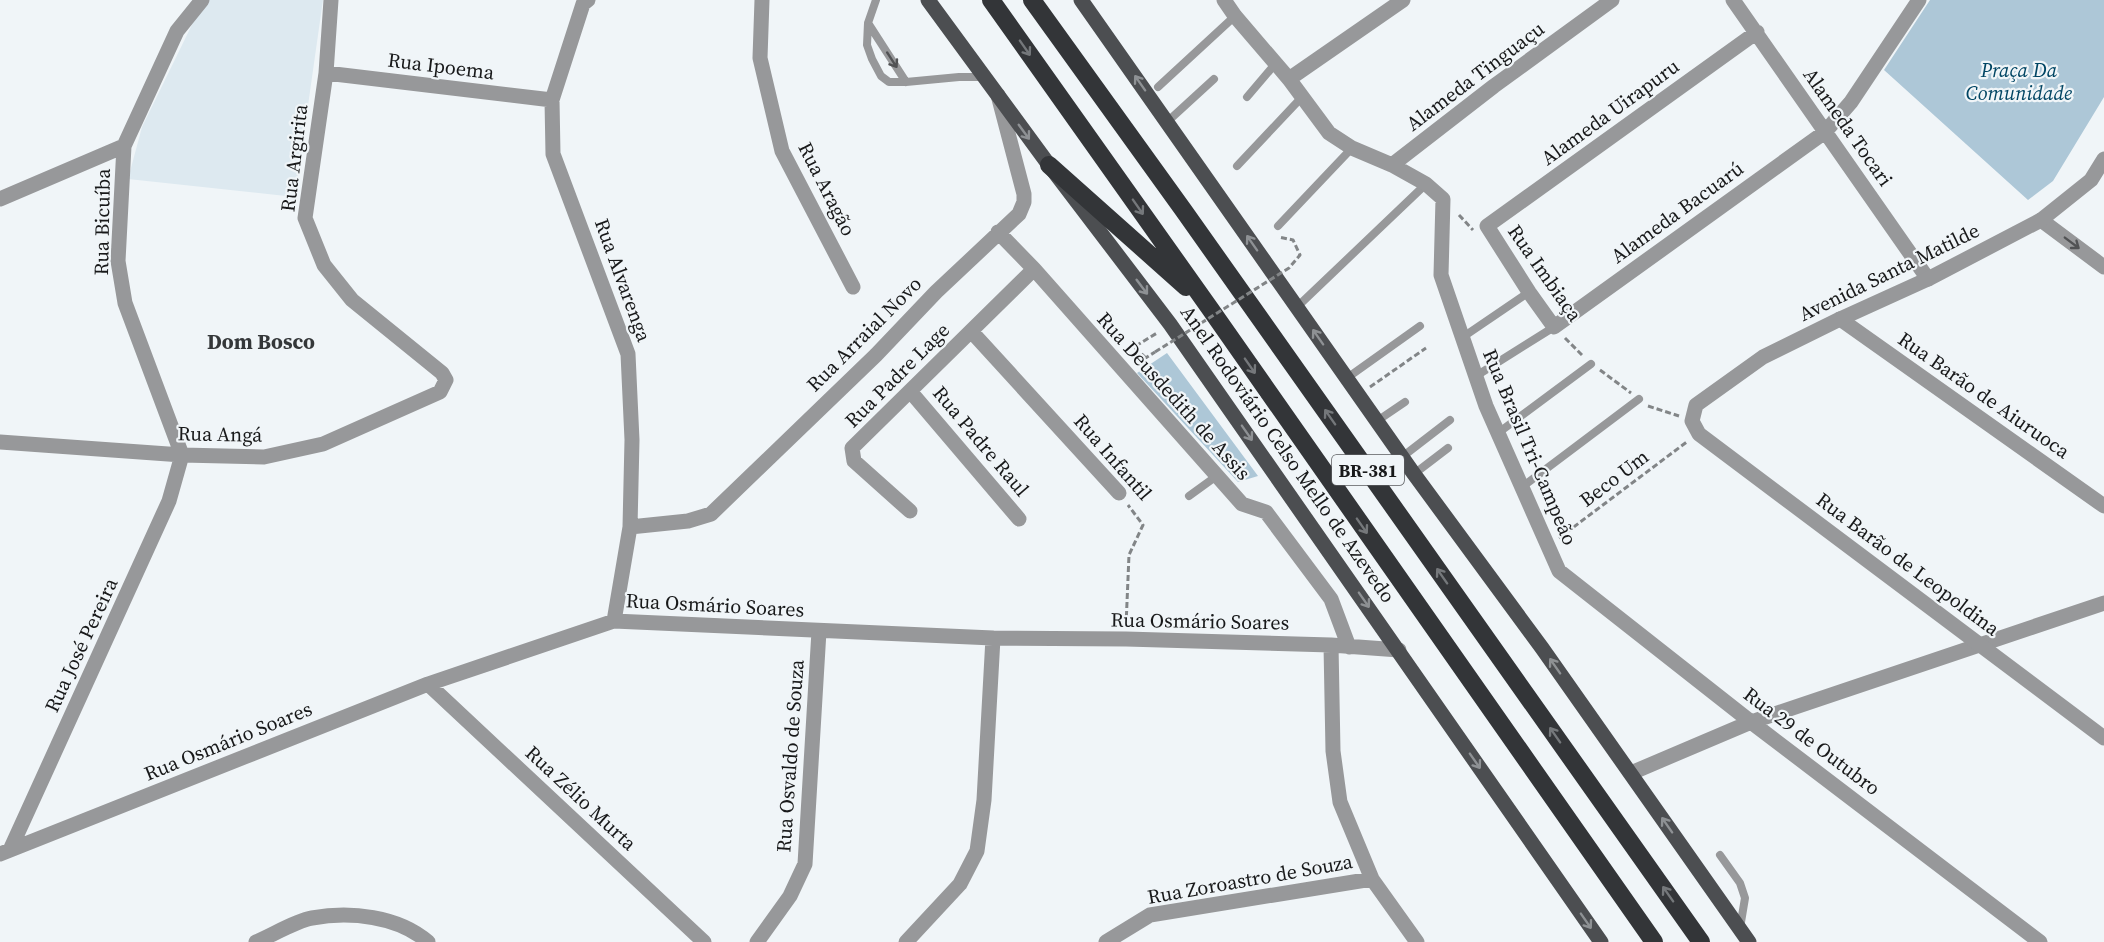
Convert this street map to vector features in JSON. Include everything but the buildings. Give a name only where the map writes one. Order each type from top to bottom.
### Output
[{"type":"highway","name":"Anel Rodoviário Celso Mello de Azevedo","points":[[991,0],[1654,942]]},
{"type":"highway","name":"BR-381","points":[[1032,0],[1701,942]]},
{"type":"highway","points":[[1046,0],[1079,66]]},
{"type":"highway","points":[[1049,165],[1211,310]]},
{"type":"main road","name":"Anel Rodoviário Celso Mello de Azevedo","points":[[928,0],[1170,324],[1600,942]]},
{"type":"main road","points":[[1081,0],[1414,474],[1542,648],[1744,936]]},
{"type":"street","name":"Rua Bicuíba","points":[[182,455],[125,303],[118,261],[124,146],[177,31],[202,0]]},
{"type":"street","name":"Rua Argirita","points":[[331,0],[326,73],[305,218],[324,265],[352,300],[442,373]]},
{"type":"street","name":"Rua Alvarenga","points":[[588,0],[583,4],[552,100],[554,154],[628,354],[632,440],[630,527],[614,621]]},
{"type":"street","name":"Rua Aragão","points":[[762,0],[760,58],[782,151],[853,287]]},
{"type":"street","points":[[1224,0],[1289,79],[1329,133],[1352,148],[1392,165],[1426,184],[1443,199]]},
{"type":"street","points":[[1289,79],[1403,0]]},
{"type":"street","name":"Alameda Tinguaçu","points":[[1392,165],[1494,86],[1612,0]]},
{"type":"street","name":"Alameda Tocari","points":[[1733,0],[1928,279]]},
{"type":"street","name":"Alameda Bacuarú","points":[[1554,327],[1825,132],[1851,102],[1919,0]]},
{"type":"street","name":"Alameda Uirapuru","points":[[1487,226],[1757,32]]},
{"type":"street","name":"Rua Ipoema","points":[[326,73],[552,100]]},
{"type":"street","name":"Rua Arraial Novo","points":[[630,527],[688,521],[711,514],[876,355],[936,292],[1019,214],[1024,202],[1024,194],[998,95]]},
{"type":"street","points":[[0,199],[124,146]]},
{"type":"street","name":"Avenida Santa Matilde","points":[[1695,427],[1696,405],[1763,357],[1840,318],[1928,279],[2041,220],[2091,180],[2104,159]]},
{"type":"street","name":"Rua Brasil Tri-Campeão","points":[[1443,199],[1442,275],[1462,337],[1498,432],[1559,571]]},
{"type":"street","points":[[2041,220],[2104,267]]},
{"type":"street","name":"Rua Imbiaça","points":[[1487,226],[1554,327]]},
{"type":"street","name":"Rua Deusdedith de Assis","points":[[998,232],[1034,269],[1242,504],[1266,512],[1331,599],[1349,646]]},
{"type":"street","name":"Rua Padre Lage","points":[[910,512],[854,461],[852,448],[1034,269]]},
{"type":"street","name":"Rua Barão de Aiuruoca","points":[[1840,318],[2104,506]]},
{"type":"street","name":"Rua Infantil","points":[[971,331],[1119,493]]},
{"type":"street","name":"Rua Angá","points":[[0,442],[182,455],[264,458],[323,444],[440,392],[446,380],[442,373]]},
{"type":"street","name":"Rua Padre Raul","points":[[910,391],[1019,519]]},
{"type":"street","name":"Rua Barão de Leopoldina","points":[[1695,427],[2104,738]]},
{"type":"street","name":"Rua José Pereira","points":[[5,852],[170,501],[182,455]]},
{"type":"street","name":"Rua 29 de Outubro","points":[[1559,571],[1751,722],[2040,942]]},
{"type":"street","points":[[1631,773],[1751,722],[2104,603]]},
{"type":"street","name":"Rua Osmário Soares","points":[[5,852],[428,684],[614,621],[993,638],[1331,645],[1399,650]]},
{"type":"street","name":"Rua Osvaldo de Souza","points":[[757,942],[790,896],[805,864],[819,631]]},
{"type":"street","points":[[906,942],[960,884],[977,851],[984,800],[993,638]]},
{"type":"street","points":[[1331,645],[1333,751],[1340,802],[1372,879],[1417,942]]},
{"type":"street","name":"Rua Zélio Murta","points":[[428,684],[704,942]]},
{"type":"street","name":"Rua Zoroastro de Souza","points":[[1106,942],[1150,915],[1372,879]]},
{"type":"street","points":[[256,942],[310,918],[348,915],[385,920],[420,935],[428,942]]},
{"type":"lane","points":[[876,0],[868,23],[867,45],[881,76],[889,82],[984,77]]},
{"type":"lane","points":[[1158,87],[1235,16]]},
{"type":"lane","points":[[868,23],[906,82]]},
{"type":"lane","points":[[1247,97],[1276,63]]},
{"type":"lane","points":[[1167,122],[1214,79]]},
{"type":"lane","points":[[1237,166],[1302,97]]},
{"type":"lane","points":[[1278,226],[1352,148]]},
{"type":"lane","points":[[1297,306],[1426,184]]},
{"type":"lane","points":[[1462,337],[1529,292]]},
{"type":"lane","points":[[1347,378],[1420,326]]},
{"type":"lane","points":[[1476,376],[1554,327]]},
{"type":"lane","points":[[1498,432],[1591,364]]},
{"type":"lane","points":[[1522,487],[1639,399]]},
{"type":"lane","points":[[1377,421],[1404,402]]},
{"type":"lane","points":[[1402,457],[1450,420]]},
{"type":"lane","points":[[1414,474],[1448,447]]},
{"type":"lane","points":[[1189,496],[1218,475]]},
{"type":"lane","points":[[1720,855],[1740,883],[1745,898],[1744,936]]},
{"type":"path","name":"Rua Imbiaça","points":[[1443,199],[1475,232],[1487,226]]},
{"type":"path","points":[[1170,324],[1134,347],[1146,358],[1289,268],[1300,255],[1293,240],[1280,237]]},
{"type":"path","name":"Rua Imbiaça","points":[[1554,327],[1591,364],[1651,408],[1695,427]]},
{"type":"path","points":[[1359,395],[1426,348]]},
{"type":"path","name":"Beco Um","points":[[1548,546],[1695,427]]},
{"type":"path","name":"Rua Infantil","points":[[1119,493],[1143,525],[1129,555],[1126,639]]},
{"type":"shaded area","points":[[204,0],[323,0],[295,197],[128,179],[142,127]]},
{"type":"green space","name":"Praça Da Comunidade","points":[[1930,0],[2104,0],[2104,97],[2053,181],[2028,200],[1884,70]]},
{"type":"green space","points":[[1167,353],[1258,476],[1238,482],[1137,373]]},
{"type":"district","name":"Dom Bosco","points":[[261,341]]}]
